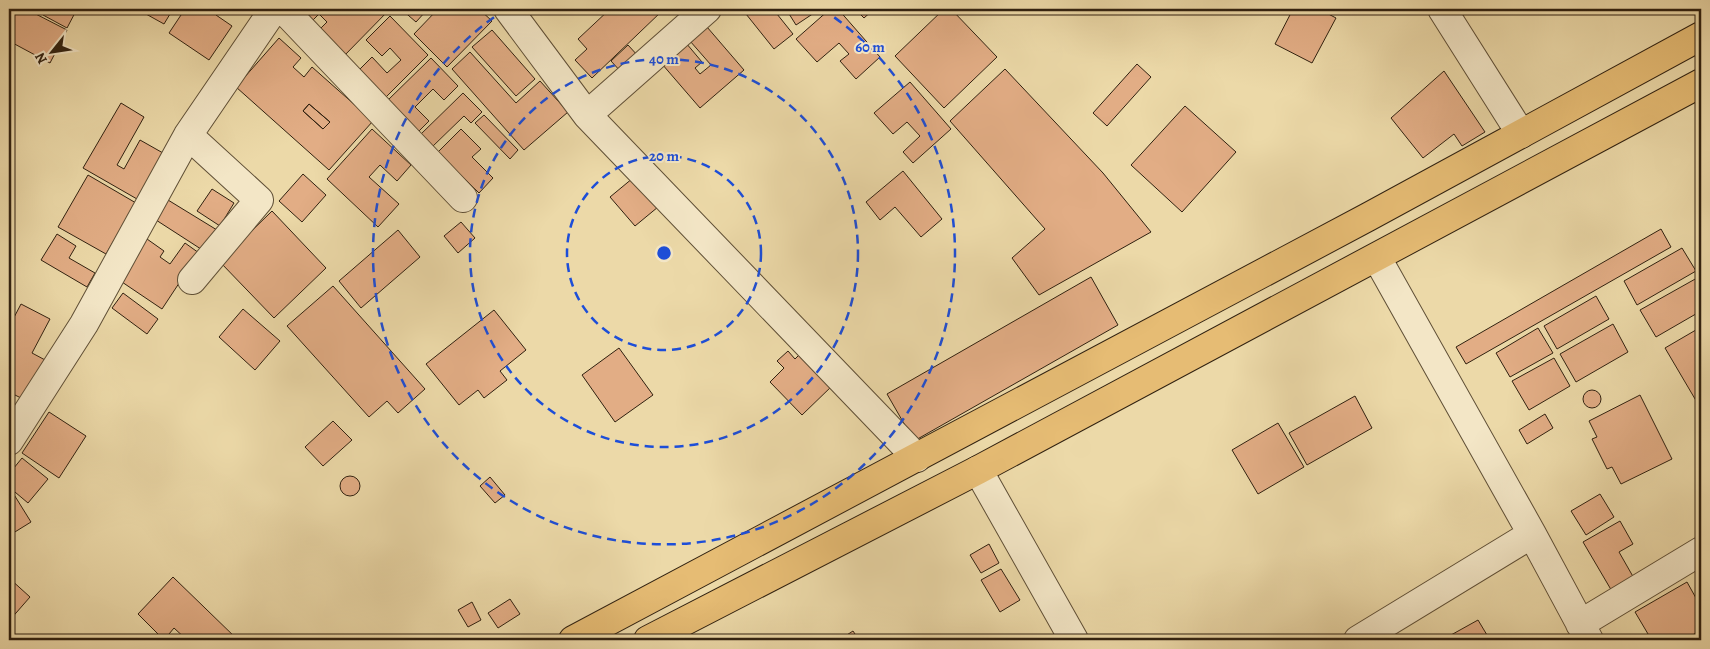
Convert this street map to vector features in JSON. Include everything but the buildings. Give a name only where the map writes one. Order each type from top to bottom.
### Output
[{"type":"main road","points":[[574,640],[917,458],[1701,36]]},
{"type":"main road","points":[[648,640],[681,632],[978,470],[1701,83]]},
{"type":"street","points":[[9,441],[84,324],[188,135],[274,9]]},
{"type":"street","points":[[283,9],[463,198]]},
{"type":"street","points":[[508,9],[587,115],[917,458]]},
{"type":"street","points":[[587,115],[707,9]]},
{"type":"street","points":[[1442,9],[1521,134]]},
{"type":"street","points":[[188,135],[258,200],[192,280]]},
{"type":"street","points":[[1376,258],[1532,534],[1584,632],[1701,551]]},
{"type":"street","points":[[978,470],[1074,640]]},
{"type":"street","points":[[1358,640],[1532,534]]}]
